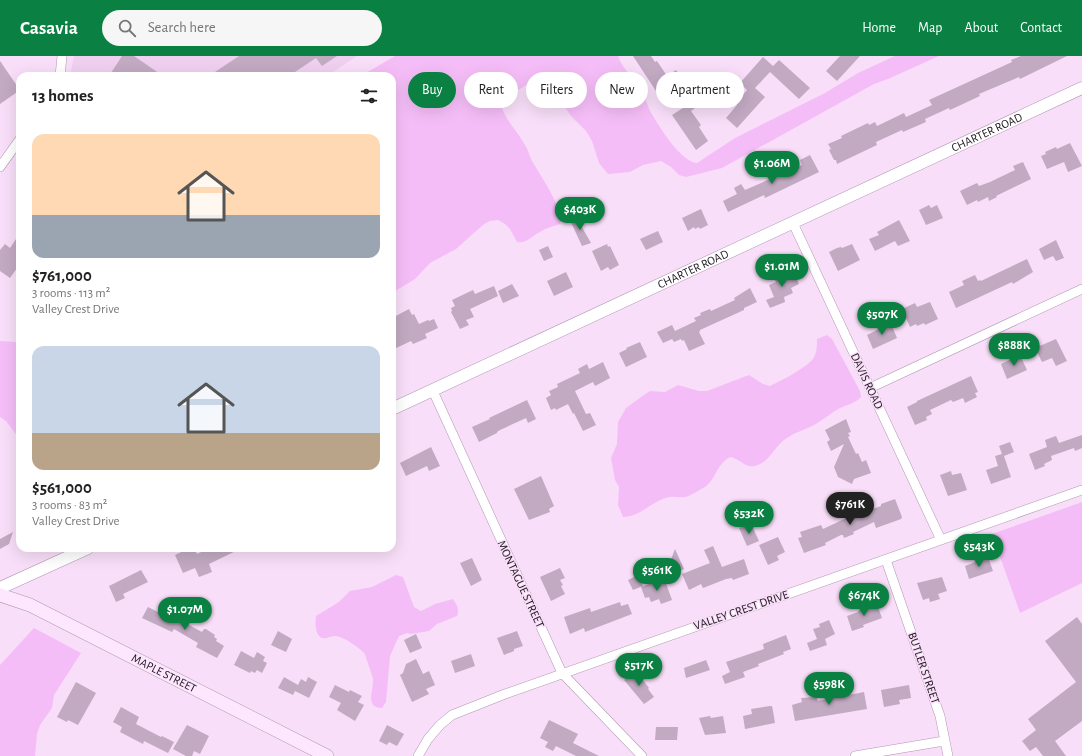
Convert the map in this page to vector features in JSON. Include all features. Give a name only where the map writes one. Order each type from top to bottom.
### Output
[{"type":"main road","name":"MAPLE STREET","points":[[0,595],[30,606],[327,756]]},
{"type":"street","points":[[60,72],[62,56]]},
{"type":"street","name":"CHARTER ROAD","points":[[396,408],[1082,88]]},
{"type":"street","points":[[0,166],[16,144]]},
{"type":"street","name":"DAVIS ROAD","points":[[793,223],[941,540]]},
{"type":"street","points":[[870,388],[1082,289]]},
{"type":"street","name":"MONTAGUE STREET","points":[[433,391],[562,673],[642,756]]},
{"type":"street","name":"VALLEY CREST DRIVE","points":[[418,756],[440,725],[452,715],[504,694],[1082,490]]},
{"type":"street","points":[[0,588],[79,552]]},
{"type":"street","name":"BUTLER STREET","points":[[886,560],[940,716],[948,756]]},
{"type":"street","points":[[855,756],[944,741]]},
{"type":"shaded area","points":[[74,56],[357,56],[333,72],[71,72]]},
{"type":"shaded area","points":[[395,56],[618,56],[628,72],[595,72],[595,108],[648,108],[648,106],[657,123],[676,149],[690,161],[697,163],[735,138],[825,93],[858,73],[895,56],[939,56],[874,84],[722,168],[686,177],[679,175],[671,167],[661,161],[643,165],[630,172],[608,174],[599,163],[592,141],[586,131],[565,108],[587,108],[587,72],[526,72],[526,85],[518,90],[518,72],[464,72],[464,108],[502,108],[526,147],[531,159],[555,201],[559,210],[560,224],[545,229],[526,241],[517,242],[510,229],[505,224],[498,220],[490,221],[484,224],[456,249],[430,263],[415,279],[396,291],[396,72],[368,72]]},
{"type":"shaded area","points":[[827,335],[832,339],[860,391],[861,397],[857,401],[840,408],[814,425],[790,436],[779,444],[766,460],[758,465],[750,466],[730,457],[721,464],[712,480],[705,487],[693,494],[686,497],[672,497],[664,499],[635,514],[623,517],[618,505],[619,487],[615,480],[611,458],[617,444],[618,422],[626,408],[650,391],[665,392],[678,385],[699,391],[707,391],[749,375],[763,384],[770,386],[807,365],[816,353],[817,339]]},
{"type":"shaded area","points":[[0,341],[15,342],[16,434],[6,421],[0,417]]},
{"type":"shaded area","points":[[1082,502],[1082,583],[1020,613],[992,534]]},
{"type":"shaded area","points":[[396,575],[403,577],[414,607],[421,611],[435,604],[453,599],[458,611],[457,616],[437,624],[429,631],[411,634],[407,633],[399,636],[390,656],[386,702],[382,708],[373,705],[371,697],[373,679],[365,654],[347,640],[342,638],[335,636],[326,638],[320,637],[316,629],[316,616],[339,602],[350,591],[372,587]]},
{"type":"shaded area","points":[[34,628],[81,653],[54,695],[52,708],[40,725],[37,734],[35,756],[0,756],[0,665]]},
{"type":"building","points":[[122,56],[134,56],[157,72],[112,72]]},
{"type":"building","points":[[239,56],[337,56],[322,66],[316,58],[295,72],[215,72]]},
{"type":"building","points":[[633,56],[651,56],[655,62],[657,61],[664,72],[656,72],[656,91],[648,79],[648,72],[644,72]]},
{"type":"building","points":[[840,56],[860,56],[837,81],[826,71]]},
{"type":"building","points":[[1021,56],[1067,56],[1020,79],[1019,77],[979,94],[980,96],[950,110],[949,108],[925,119],[926,122],[903,132],[902,130],[876,142],[877,145],[837,164],[836,160],[834,160],[828,144],[842,138],[841,136],[868,123],[869,125],[875,122],[877,126],[904,113],[906,117],[932,105],[929,100],[1012,62],[1011,60]]},
{"type":"building","points":[[763,57],[773,66],[779,60],[810,88],[799,99],[770,72],[755,88],[765,97],[737,128],[726,118],[734,108],[744,108],[744,94],[747,90],[744,87],[744,78]]},
{"type":"building","points":[[0,61],[16,84],[16,93],[0,104]]},
{"type":"building","points":[[683,108],[695,108],[691,111],[701,125],[699,127],[708,141],[696,150],[672,115]]},
{"type":"building","points":[[1070,143],[1082,166],[1068,172],[1064,162],[1047,169],[1041,156],[1046,154],[1045,152],[1056,147],[1057,149]]},
{"type":"building","points":[[810,155],[819,172],[765,198],[764,195],[728,212],[723,201],[737,194],[734,188],[741,184],[745,190],[802,165],[800,160]]},
{"type":"building","points":[[1023,162],[1031,179],[989,201],[988,197],[967,205],[960,191],[977,183],[979,186],[990,182],[1015,170],[1013,166]]},
{"type":"building","points":[[929,205],[931,208],[937,205],[943,218],[926,225],[919,210]]},
{"type":"building","points":[[701,209],[708,225],[700,229],[699,227],[695,229],[694,227],[688,231],[682,218]]},
{"type":"building","points":[[575,215],[591,243],[582,246],[569,218]]},
{"type":"building","points":[[899,220],[910,241],[898,246],[895,241],[875,251],[869,239],[879,235],[877,232]]},
{"type":"building","points":[[658,231],[663,242],[646,250],[640,239]]},
{"type":"building","points":[[16,239],[16,270],[10,278],[0,271],[0,250],[5,244],[10,248]]},
{"type":"building","points":[[1056,240],[1064,258],[1056,261],[1053,256],[1044,260],[1039,249]]},
{"type":"building","points":[[607,244],[608,247],[610,246],[619,265],[610,270],[608,267],[601,271],[592,251]]},
{"type":"building","points":[[852,244],[860,260],[838,271],[829,252]]},
{"type":"building","points":[[548,246],[553,257],[544,261],[539,250]]},
{"type":"building","points":[[1027,259],[1033,272],[1013,284],[1012,282],[956,308],[949,292],[964,285],[962,281],[975,275],[978,281],[981,281]]},
{"type":"building","points":[[792,269],[799,284],[791,288],[793,293],[784,297],[785,302],[770,308],[766,300],[774,297],[769,285],[776,282],[774,279],[781,276],[781,274]]},
{"type":"building","points":[[566,272],[573,287],[554,296],[547,281]]},
{"type":"building","points":[[512,284],[519,296],[503,303],[498,291]]},
{"type":"building","points":[[494,286],[498,296],[470,309],[474,317],[466,320],[469,325],[460,329],[451,312],[451,308],[455,306],[452,300],[473,290],[475,294]]},
{"type":"building","points":[[750,288],[757,302],[744,308],[744,310],[700,330],[699,332],[705,344],[689,351],[684,340],[682,341],[681,339],[674,342],[672,339],[663,343],[657,332],[672,325],[675,331],[696,321],[694,318],[701,315],[700,313],[710,309],[711,311],[735,300],[734,298]]},
{"type":"building","points":[[930,302],[938,319],[925,325],[924,323],[917,326],[916,324],[910,327],[902,309],[915,303],[917,307]]},
{"type":"building","points":[[409,309],[412,315],[414,314],[419,324],[434,319],[438,328],[425,334],[427,338],[413,344],[411,341],[396,348],[396,316]]},
{"type":"building","points":[[891,324],[897,338],[873,349],[867,335]]},
{"type":"building","points":[[1056,339],[1067,361],[1056,366],[1052,358],[1042,362],[1035,348]]},
{"type":"building","points":[[640,342],[647,357],[626,367],[619,353]]},
{"type":"building","points":[[1020,355],[1027,370],[1007,379],[1001,364]]},
{"type":"building","points":[[603,362],[610,378],[595,386],[593,382],[575,391],[586,414],[590,413],[596,425],[583,431],[568,404],[556,410],[555,408],[551,410],[546,398],[551,395],[549,391],[558,387],[557,384],[580,373],[578,369],[587,364],[589,369]]},
{"type":"building","points":[[971,376],[978,392],[975,393],[977,397],[965,403],[963,398],[953,402],[951,400],[930,410],[932,414],[926,417],[927,420],[915,425],[907,407]]},
{"type":"building","points":[[527,400],[536,419],[528,423],[526,418],[479,442],[472,427]]},
{"type":"building","points":[[846,419],[851,432],[848,433],[850,436],[848,437],[856,454],[858,453],[862,462],[866,460],[871,473],[854,479],[852,484],[838,477],[834,467],[844,444],[831,451],[827,442],[830,440],[825,430]]},
{"type":"building","points":[[1082,435],[1082,448],[1075,451],[1074,448],[1051,456],[1052,460],[1044,464],[1045,466],[1035,470],[1029,454],[1047,447],[1045,440],[1056,436],[1059,443]]},
{"type":"building","points":[[1010,442],[1014,452],[1004,456],[1011,477],[991,484],[986,470],[998,466],[995,456],[1002,454],[999,446]]},
{"type":"building","points":[[431,447],[440,466],[429,471],[427,466],[406,476],[400,463]]},
{"type":"building","points":[[951,471],[952,475],[961,473],[967,490],[948,496],[940,475]]},
{"type":"building","points":[[541,476],[554,506],[549,509],[550,512],[529,520],[514,489]]},
{"type":"building","points":[[895,499],[902,517],[901,519],[876,528],[874,522],[853,532],[854,534],[844,538],[843,535],[841,535],[825,543],[826,545],[804,553],[798,538],[802,537],[800,532],[821,525],[823,529],[857,513],[858,514],[881,506],[881,504]]},
{"type":"building","points":[[749,524],[751,529],[753,528],[759,541],[747,546],[739,528]]},
{"type":"building","points":[[13,532],[9,544],[0,549],[0,539]]},
{"type":"building","points":[[778,537],[785,552],[777,556],[779,560],[768,565],[759,545]]},
{"type":"building","points":[[713,546],[722,567],[744,559],[749,574],[733,580],[732,578],[726,579],[703,588],[701,584],[689,590],[682,574],[710,563],[704,550]]},
{"type":"building","points":[[675,549],[684,569],[671,575],[666,564],[670,562]]},
{"type":"building","points":[[181,552],[196,552],[197,554],[201,552],[234,552],[209,564],[212,572],[199,577],[195,568],[183,573],[175,555]]},
{"type":"building","points":[[988,557],[993,571],[969,579],[965,566]]},
{"type":"building","points":[[472,558],[482,580],[471,586],[460,563]]},
{"type":"building","points":[[560,568],[565,578],[560,580],[565,594],[551,601],[540,577]]},
{"type":"building","points":[[141,570],[148,582],[123,594],[125,598],[116,602],[109,586]]},
{"type":"building","points":[[638,575],[643,586],[633,590],[628,580]]},
{"type":"building","points":[[942,577],[947,591],[938,594],[940,599],[930,602],[929,598],[923,600],[917,583]]},
{"type":"building","points":[[664,578],[672,600],[661,604],[659,599],[651,602],[649,597],[645,598],[641,587]]},
{"type":"building","points":[[620,602],[621,606],[628,604],[632,614],[585,632],[584,628],[570,634],[564,617],[590,608],[591,612]]},
{"type":"building","points":[[877,604],[882,618],[852,631],[847,616]]},
{"type":"building","points":[[148,607],[158,612],[160,609],[202,632],[206,629],[215,635],[214,637],[217,639],[216,641],[224,646],[217,658],[196,647],[198,643],[174,629],[172,632],[142,618]]},
{"type":"building","points":[[1077,617],[1082,624],[1082,721],[1055,741],[1066,756],[1043,756],[1036,747],[1030,751],[1022,741],[1036,730],[1028,719],[1076,682],[1045,641]]},
{"type":"building","points":[[829,620],[835,634],[825,639],[827,645],[810,651],[807,643],[817,639],[813,629],[820,627],[819,624]]},
{"type":"building","points":[[278,631],[292,639],[286,652],[271,645]]},
{"type":"building","points":[[517,631],[523,646],[504,655],[497,638]]},
{"type":"building","points":[[416,634],[422,648],[410,653],[404,640]]},
{"type":"building","points":[[786,635],[791,649],[783,652],[784,654],[758,664],[759,666],[743,672],[745,677],[725,684],[722,676],[730,672],[726,662],[764,649],[763,644]]},
{"type":"building","points":[[241,651],[254,658],[257,652],[265,657],[263,661],[267,663],[262,673],[257,670],[255,673],[251,671],[250,673],[234,665]]},
{"type":"building","points":[[471,654],[475,666],[455,673],[451,661]]},
{"type":"building","points":[[416,659],[423,674],[429,671],[435,685],[426,689],[429,694],[412,702],[400,675],[403,673],[406,664]]},
{"type":"building","points":[[706,660],[710,670],[686,678],[684,668]]},
{"type":"building","points":[[636,671],[654,697],[644,704],[624,680]]},
{"type":"building","points":[[284,677],[298,685],[301,679],[306,682],[308,677],[317,682],[309,698],[295,691],[293,695],[278,688]]},
{"type":"building","points":[[76,682],[96,693],[78,725],[57,717]]},
{"type":"building","points":[[335,685],[349,692],[350,690],[362,696],[358,702],[364,705],[355,721],[337,710],[341,703],[329,697]]},
{"type":"building","points":[[909,685],[911,698],[899,700],[900,704],[884,707],[881,690]]},
{"type":"building","points":[[864,692],[867,709],[795,721],[792,705],[802,702],[801,698],[816,697],[818,701]]},
{"type":"building","points":[[772,706],[775,723],[745,729],[743,716],[752,714],[751,709]]},
{"type":"building","points":[[121,707],[139,717],[136,724],[174,742],[168,753],[144,741],[143,744],[120,732],[122,727],[113,722]]},
{"type":"building","points":[[710,716],[711,718],[723,716],[726,733],[705,735],[699,718]]},
{"type":"building","points":[[549,720],[578,734],[573,743],[599,756],[576,756],[556,746],[553,751],[545,747],[548,742],[540,738]]},
{"type":"building","points":[[187,725],[209,736],[200,754],[194,751],[192,756],[186,756],[173,749]]},
{"type":"building","points":[[387,725],[404,734],[397,746],[389,742],[387,745],[379,741]]},
{"type":"building","points":[[656,727],[678,727],[677,740],[655,740]]}]
